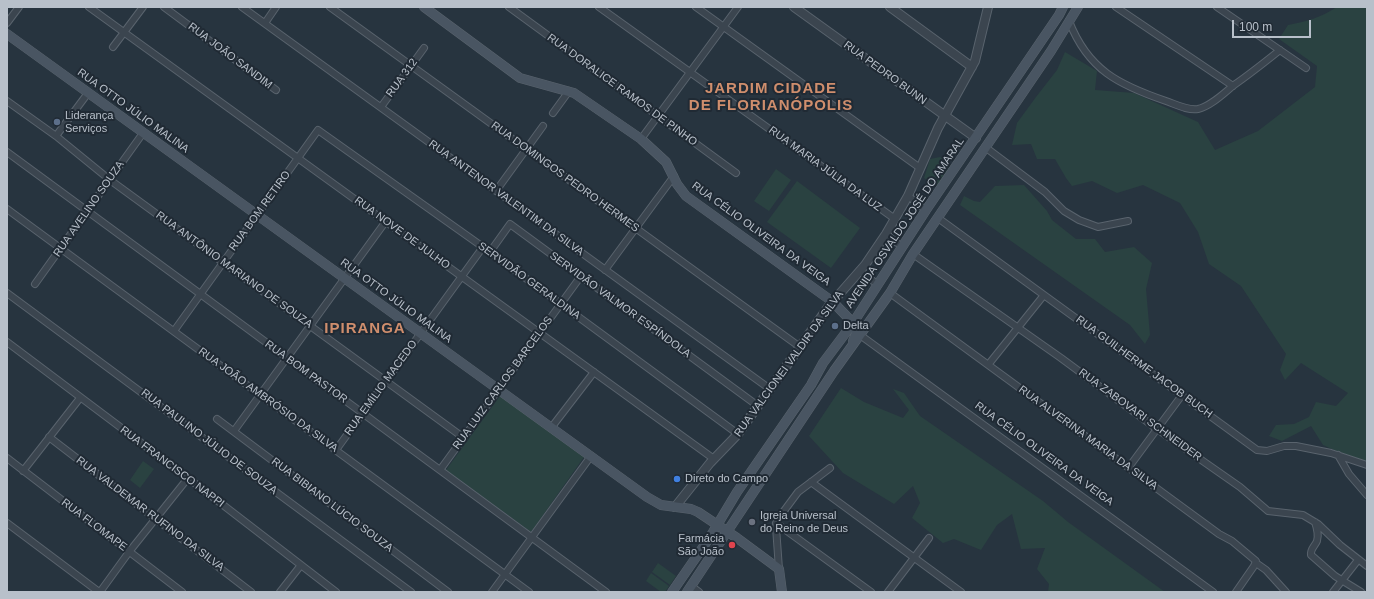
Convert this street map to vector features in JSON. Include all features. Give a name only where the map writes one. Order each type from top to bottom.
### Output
[{"type":"main road","name":"RUA CÉLIO OLIVEIRA DA VEIGA","points":[[424,7],[435,10],[520,78],[533,83],[569,91],[579,96],[641,139],[666,162],[679,188],[686,196],[833,302],[852,323]]},
{"type":"main road","points":[[689,589],[806,413],[890,293],[913,254],[1051,50],[1078,7]]},
{"type":"main road","points":[[1051,50],[1043,50],[1043,45],[1055,28],[1061,11]]},
{"type":"main road","name":"AVENIDA OSVALDO JOSÉ DO AMARAL","points":[[672,592],[718,525],[737,492],[811,385],[823,364],[1061,11]]},
{"type":"main road","name":"RUA OTTO JÚLIO MALINA","points":[[7,34],[652,501],[665,506],[691,509],[702,514],[728,531],[779,569]]},
{"type":"main road","points":[[889,267],[896,264],[899,266],[900,270],[890,293]]},
{"type":"main road","points":[[850,349],[856,334],[852,323]]},
{"type":"main road","points":[[806,413],[800,413],[798,411],[810,393],[811,385]]},
{"type":"main road","points":[[779,569],[782,592]]},
{"type":"street","points":[[7,23],[19,7]]},
{"type":"street","name":"RUA NOVE DE JULHO","points":[[89,7],[714,458]]},
{"type":"street","points":[[113,47],[143,7]]},
{"type":"street","name":"RUA JOÃO SANDIM","points":[[164,7],[276,90]]},
{"type":"street","name":"RUA ANTENOR VALENTIM DA SILVA","points":[[242,7],[770,389]]},
{"type":"street","points":[[265,23],[276,7]]},
{"type":"street","name":"RUA DOMINGOS PEDRO HERMES","points":[[330,7],[800,347]]},
{"type":"street","name":"RUA DORALICE RAMOS DE PINHO","points":[[509,7],[736,173]]},
{"type":"street","points":[[696,7],[920,168]]},
{"type":"street","points":[[641,139],[738,7]]},
{"type":"street","name":"RUA PEDRO BUNN","points":[[794,7],[976,138]]},
{"type":"street","points":[[890,7],[972,67]]},
{"type":"street","name":"RUA VALCIONEI VALDIR DA SILVA","points":[[675,507],[714,458],[738,434],[833,302],[859,271],[886,234],[908,196],[935,134],[972,67],[979,50],[988,7]]},
{"type":"street","points":[[1116,7],[1233,86]]},
{"type":"street","points":[[1216,7],[1306,68]]},
{"type":"street","name":"RUA MARIA JÚLIA DA LUZ","points":[[602,8],[895,219]]},
{"type":"street","points":[[1069,21],[1080,43],[1098,65],[1119,81],[1140,92],[1193,109],[1198,109],[1209,104],[1280,50]]},
{"type":"street","name":"RUA 312","points":[[381,107],[424,48]]},
{"type":"street","points":[[553,113],[569,91]]},
{"type":"street","points":[[56,136],[88,93]]},
{"type":"street","name":"RUA ANTÔNIO MARIANO DE SOUZA","points":[[7,101],[56,136],[110,180],[464,438]]},
{"type":"street","points":[[496,191],[543,126]]},
{"type":"street","name":"RUA BOM RETIRO","points":[[174,331],[318,130]]},
{"type":"street","name":"SERVIDÃO GERALDINA","points":[[318,130],[490,252],[738,434]]},
{"type":"street","name":"RUA AVELINO SOUZA","points":[[35,284],[143,133]]},
{"type":"street","points":[[985,147],[1045,192],[1064,211],[1079,220],[1098,227],[1128,221]]},
{"type":"street","name":"RUA BOM PASTOR","points":[[7,152],[606,592]]},
{"type":"street","points":[[605,270],[674,176]]},
{"type":"street","points":[[908,196],[926,210]]},
{"type":"street","name":"RUA JOÃO AMBRÓSIO DA SILVA","points":[[7,209],[529,592]]},
{"type":"street","name":"RUA GUILHERME JACOB BUCH","points":[[938,218],[1257,450],[1267,451],[1290,445],[1338,455],[1367,465]]},
{"type":"street","points":[[234,432],[386,221]]},
{"type":"street","name":"SERVIDÃO VALMOR ESPÍNDOLA","points":[[490,252],[510,224],[758,406]]},
{"type":"street","points":[[886,234],[897,243]]},
{"type":"street","name":"RUA EMÍLIO MACEDO","points":[[336,450],[483,247]]},
{"type":"street","name":"RUA ZABOVARI SCHNEIDER","points":[[913,254],[1019,328],[1157,429],[1240,487],[1268,511],[1298,514],[1315,522],[1363,563]]},
{"type":"street","points":[[859,271],[872,281]]},
{"type":"street","name":"RUA LUIZ CARLOS BARCELOS","points":[[440,470],[581,276]]},
{"type":"street","name":"RUA PAULINO JÚLIO DE SOUZA","points":[[7,293],[410,592]]},
{"type":"street","name":"RUA ALVERINA MARIA DA SILVA","points":[[890,293],[1219,534],[1232,541],[1266,570],[1286,592]]},
{"type":"street","points":[[988,366],[1044,295]]},
{"type":"street","name":"RUA CÉLIO OLIVEIRA DA VEIGA","points":[[860,335],[1213,592]]},
{"type":"street","name":"RUA FRANCISCO NAPPI","points":[[7,342],[188,478],[336,592]]},
{"type":"street","points":[[551,428],[594,372]]},
{"type":"street","points":[[1129,467],[1182,395]]},
{"type":"street","points":[[23,471],[80,398]]},
{"type":"street","name":"RUA BIBIANO LÚCIO SOUZA","points":[[217,419],[448,592]]},
{"type":"street","name":"RUA VALDEMAR RUFINO DA SILVA","points":[[49,437],[251,592]]},
{"type":"street","points":[[1338,455],[1349,474],[1367,495]]},
{"type":"street","points":[[492,592],[591,456]]},
{"type":"street","name":"RUA FLOMAPE","points":[[7,458],[182,592]]},
{"type":"street","points":[[779,569],[776,523],[794,497],[830,468]]},
{"type":"street","points":[[7,523],[100,592],[129,552],[188,478]]},
{"type":"street","points":[[811,482],[961,592]]},
{"type":"street","points":[[1315,522],[1318,531],[1317,540],[1310,554],[1324,567],[1361,592]]},
{"type":"street","points":[[776,523],[871,592]]},
{"type":"street","points":[[888,592],[929,538]]},
{"type":"street","points":[[1333,592],[1342,580],[1363,563],[1367,557]]},
{"type":"street","points":[[1236,592],[1256,563]]},
{"type":"street","points":[[280,592],[301,565]]},
{"type":"street","points":[[689,589],[699,592]]},
{"type":"green space","points":[[1337,7],[1367,7],[1367,462],[1354,459],[1323,445],[1311,426],[1282,441],[1269,436],[1276,425],[1294,424],[1309,417],[1316,402],[1336,406],[1348,393],[1301,363],[1285,380],[1280,370],[1286,354],[1241,286],[1209,264],[1198,232],[1180,203],[1143,185],[1117,193],[1092,181],[1072,186],[1055,159],[1037,159],[1031,144],[1012,145],[1017,123],[1057,70],[1065,52],[1097,71],[1095,90],[1134,93],[1198,122],[1215,150],[1258,131],[1315,87],[1317,66],[1279,39],[1288,25],[1314,19]]},
{"type":"green space","points":[[940,157],[945,159],[949,167],[938,187],[924,178],[930,159]]},
{"type":"green space","points":[[776,169],[791,180],[769,211],[754,201]]},
{"type":"green space","points":[[797,181],[860,228],[831,268],[767,222]]},
{"type":"green space","points":[[1024,185],[1047,211],[1052,220],[1076,239],[1095,239],[1105,252],[1134,247],[1152,263],[1146,289],[1150,335],[1145,344],[1130,325],[960,205],[964,196],[980,202],[995,186]]},
{"type":"green space","points":[[841,388],[864,402],[903,418],[909,410],[893,389],[904,393],[920,416],[1043,501],[1068,522],[1165,592],[1048,592],[1049,584],[1037,569],[1045,548],[1021,549],[1012,514],[997,525],[981,550],[954,539],[943,543],[912,518],[920,503],[913,486],[894,504],[843,473],[809,436]]},
{"type":"green space","points":[[500,396],[584,457],[531,532],[446,470]]},
{"type":"green space","points":[[143,461],[154,469],[140,488],[130,480]]},
{"type":"green space","points":[[658,563],[676,576],[670,585],[652,572]]},
{"type":"green space","points":[[651,573],[669,586],[665,592],[661,592],[646,581]]},
{"type":"place","name":"Liderança Serviços","points":[[57,122]]},
{"type":"place","name":"Delta","points":[[835,326]]},
{"type":"place","name":"Direto do Campo","points":[[677,479]]},
{"type":"place","name":"Igreja Universal do Reino de Deus","points":[[752,522]]},
{"type":"place","name":"Farmácia São João","points":[[732,545]]},
{"type":"district","name":"JARDIM CIDADE DE FLORIANÓPOLIS","points":[[771,98]]},
{"type":"district","name":"IPIRANGA","points":[[365,329]]}]
